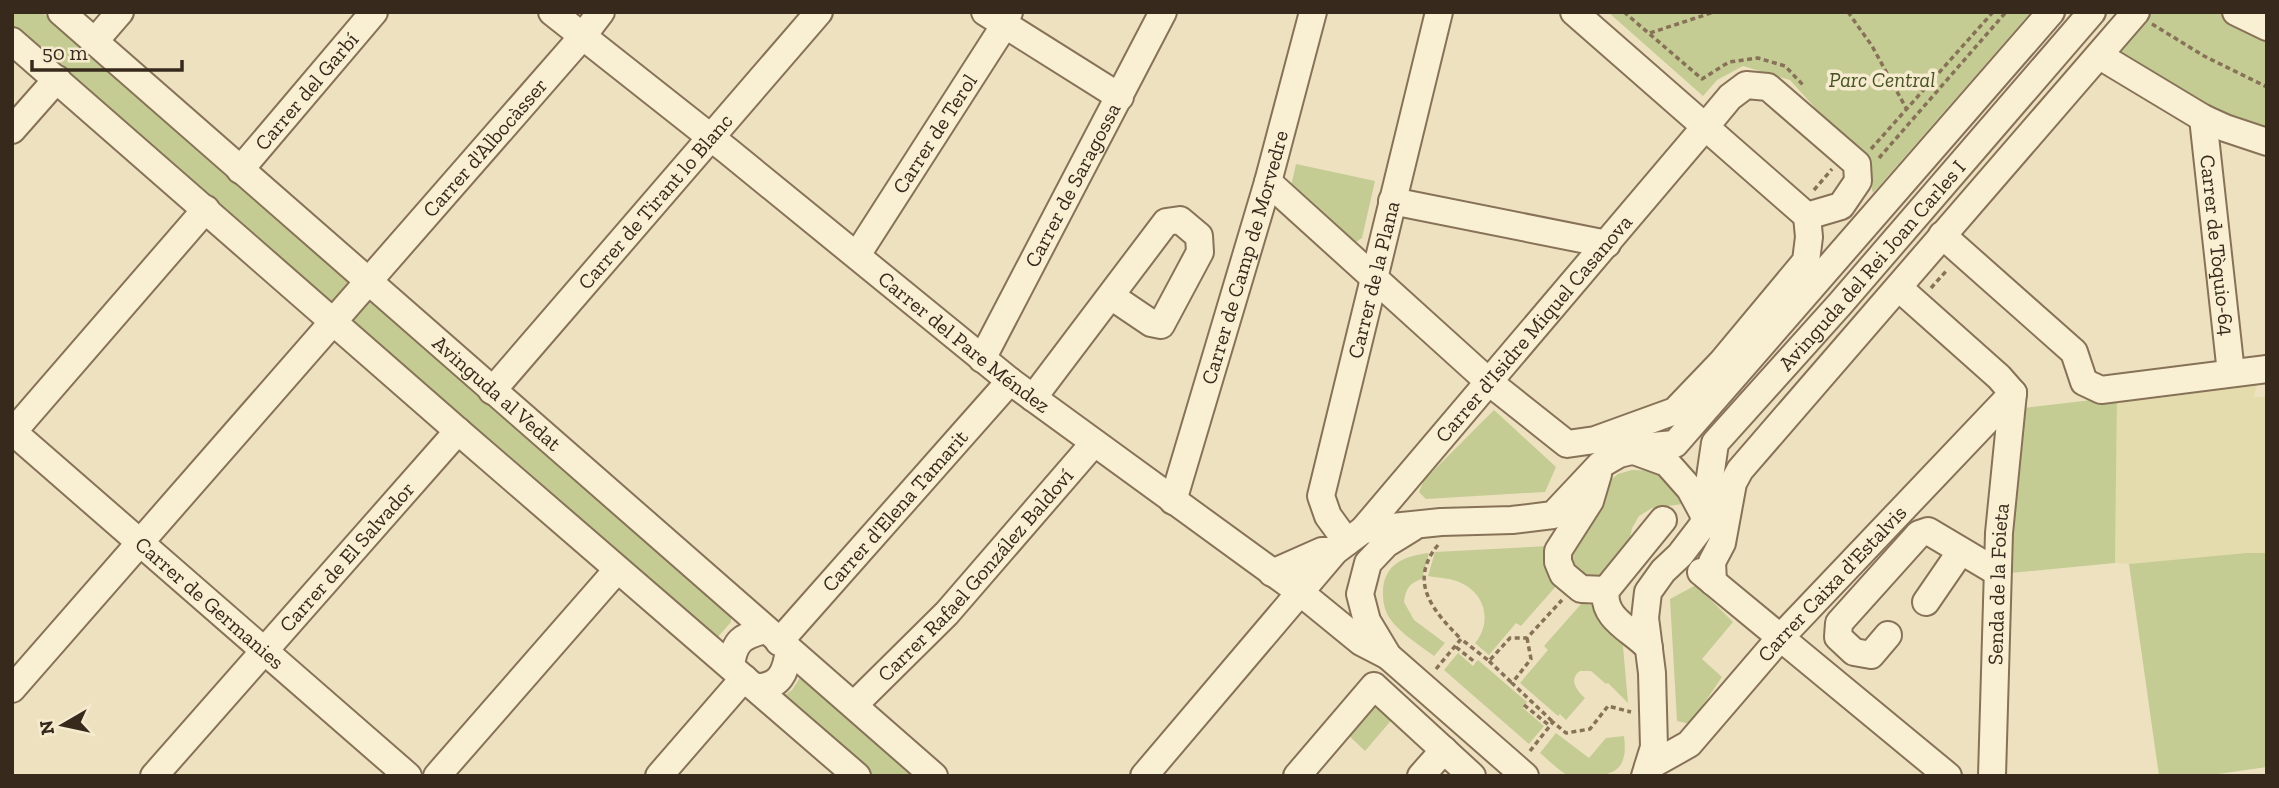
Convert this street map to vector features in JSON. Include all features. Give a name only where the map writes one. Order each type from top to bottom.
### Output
[{"type":"street","name":"Avinguda al Vedat","points":[[61,12],[934,776]]},
{"type":"street","points":[[94,42],[120,12]]},
{"type":"street","name":"Carrer del Garbí","points":[[240,170],[374,12]]},
{"type":"street","name":"Carrer del Pare Méndez","points":[[552,12],[711,137],[1010,381],[1301,593],[1361,642],[1388,656],[1527,763]]},
{"type":"street","name":"Carrer d'Albocàsser","points":[[367,282],[601,12]]},
{"type":"street","name":"Carrer de Tirant lo Blanc","points":[[492,391],[819,12]]},
{"type":"street","name":"Carrer de Saragossa","points":[[982,359],[1163,12]]},
{"type":"street","name":"Carrer de Camp de Morvedre","points":[[1173,501],[1268,182],[1312,12]]},
{"type":"street","name":"Carrer de la Plana","points":[[1348,541],[1328,516],[1321,496],[1439,12]]},
{"type":"street","points":[[1574,12],[1802,212],[1841,206],[1858,181],[1857,164],[1846,154]]},
{"type":"street","name":"Avinguda del Rei Joan Carles I","points":[[1272,573],[1348,541],[1420,524],[1512,520],[1553,514],[1600,465],[1619,454],[1675,444],[2051,12]]},
{"type":"street","name":"Avinguda del Rei Joan Carles I","points":[[1701,519],[1715,443],[1840,304],[2092,12]]},
{"type":"street","points":[[2236,12],[2267,27]]},
{"type":"street","name":"Avinguda del Rei Joan Carles I","points":[[1701,519],[1942,235],[2100,56],[2141,16]]},
{"type":"street","points":[[999,17],[1120,97]]},
{"type":"street","name":"Carrer de Terol","points":[[857,255],[999,17]]},
{"type":"street","points":[[12,41],[857,776]]},
{"type":"street","points":[[2100,56],[2203,118],[2267,142]]},
{"type":"street","points":[[12,131],[57,79]]},
{"type":"street","name":"Carrer d'Isidre Miquel Casanova","points":[[1348,541],[1489,382],[1730,97],[1746,85],[1768,88],[1846,154]]},
{"type":"street","name":"Carrer de Tòquio-64","points":[[2203,118],[2231,373]]},
{"type":"street","points":[[1268,182],[1489,382]]},
{"type":"street","points":[[1392,201],[1606,244]]},
{"type":"street","points":[[13,432],[205,209]]},
{"type":"street","name":"Avinguda del Rei Joan Carles I","points":[[1576,490],[1581,473],[1595,454],[1657,433],[1721,363],[1806,261],[1809,237],[1802,212]]},
{"type":"street","points":[[1942,235],[2074,352],[2084,382],[2101,390],[2267,369]]},
{"type":"street","points":[[12,689],[367,282]]},
{"type":"street","points":[[1899,288],[1999,377],[2012,393]]},
{"type":"street","points":[[1033,398],[1111,296]]},
{"type":"street","name":"Carrer d'Elena Tamarit","points":[[778,641],[1010,381]]},
{"type":"street","name":"Avinguda del Rei Joan Carles I","points":[[1489,382],[1567,444],[1595,440],[1675,411]]},
{"type":"street","name":"Carrer Caixa d'Estalvis","points":[[1647,771],[1689,744],[1780,638],[2012,393]]},
{"type":"street","name":"Senda de la Foieta","points":[[1993,776],[1997,572],[2012,393]]},
{"type":"street","name":"Carrer de El Salvador","points":[[154,776],[458,431]]},
{"type":"street","name":"Carrer de Germanies","points":[[13,432],[408,776]]},
{"type":"street","name":"Carrer Rafael González Baldoví","points":[[854,705],[947,613],[1094,443]]},
{"type":"street","points":[[1632,451],[1667,463],[1690,489],[1701,519],[1702,573],[1948,776]]},
{"type":"street","points":[[1600,465],[1590,501],[1558,551],[1558,562],[1563,574],[1575,586],[1587,591],[1606,590]]},
{"type":"street","name":"Avinguda del Rei Joan Carles I","points":[[1713,582],[1712,562],[1722,543],[1733,483]]},
{"type":"street","name":"Carrer Caixa d'Estalvis","points":[[1647,771],[1654,747],[1646,618],[1648,592],[1663,571],[1680,555],[1701,519]]},
{"type":"street","points":[[1649,648],[1642,639],[1613,617],[1607,606],[1606,590],[1663,520]]},
{"type":"street","name":"Carrer del Pare Méndez","points":[[1388,656],[1367,621],[1360,594],[1368,563],[1386,544],[1420,524]]},
{"type":"street","points":[[1888,635],[1871,655],[1854,652],[1838,637],[1839,623],[1919,534],[1928,531],[1997,572]]},
{"type":"street","points":[[1144,776],[1348,541]]},
{"type":"street","points":[[1926,602],[1961,551]]},
{"type":"street","points":[[437,776],[617,570]]},
{"type":"street","points":[[747,635],[778,641],[785,672],[780,679],[765,687],[743,677],[735,647],[740,640],[747,635]]},
{"type":"street","points":[[659,776],[743,677]]},
{"type":"street","points":[[1297,776],[1374,686],[1472,776]]},
{"type":"street","points":[[1421,776],[1444,750]]},
{"type":"path","points":[[1624,12],[1702,79],[1729,62],[1758,58],[1785,66],[1804,86]]},
{"type":"path","points":[[1649,33],[1714,12]]},
{"type":"path","points":[[1848,12],[1872,46],[1906,108]]},
{"type":"path","points":[[1802,212],[1857,142],[1867,153],[1993,12]]},
{"type":"path","points":[[1858,181],[2006,12]]},
{"type":"path","points":[[2141,16],[2203,56],[2267,87]]},
{"type":"path","points":[[1442,541],[1432,552],[1426,569],[1426,593],[1443,621],[1489,661],[1551,724]]},
{"type":"path","points":[[1489,661],[1510,638],[1527,638],[1575,586]]},
{"type":"path","points":[[1512,683],[1531,659],[1527,638]]},
{"type":"path","points":[[1435,670],[1461,639]]},
{"type":"path","points":[[1455,646],[1476,663]]},
{"type":"path","points":[[1524,705],[1566,733],[1590,729],[1608,706],[1639,714]]},
{"type":"path","points":[[1527,763],[1551,724]]},
{"type":"shaded area","points":[[2257,381],[2254,397],[2267,397],[2267,553],[2115,563],[2117,397]]},
{"type":"green space","points":[[12,12],[42,12],[349,281],[349,286],[330,305],[12,29]]},
{"type":"green space","name":"Parc Central","points":[[1608,12],[2031,12],[1873,193],[1864,162],[1790,80],[1743,66],[1717,80],[1703,96]]},
{"type":"green space","points":[[2139,12],[2237,12],[2267,25],[2267,142],[2103,59]]},
{"type":"green space","points":[[1296,164],[1375,181],[1362,238],[1352,242],[1291,186]]},
{"type":"green space","points":[[369,299],[731,614],[731,622],[717,638],[350,320]]},
{"type":"green space","points":[[2117,397],[2115,563],[2010,573],[2013,493],[2023,408]]},
{"type":"green space","points":[[1494,410],[1556,467],[1545,492],[1426,499],[1419,492],[1424,480]]},
{"type":"green space","points":[[1632,470],[1656,474],[1669,482],[1687,500],[1683,504],[1652,508],[1639,516],[1630,538],[1601,575],[1589,579],[1574,569],[1563,553],[1606,484],[1618,474]]},
{"type":"green space","points":[[1548,546],[1558,584],[1521,626],[1516,623],[1489,655],[1475,643],[1484,627],[1481,602],[1476,594],[1461,583],[1428,576],[1435,552]]},
{"type":"green space","points":[[1429,553],[1422,579],[1409,587],[1404,602],[1414,620],[1445,643],[1434,656],[1392,622],[1383,599],[1386,576],[1390,569],[1403,560]]},
{"type":"green space","points":[[2267,553],[2267,767],[2204,776],[2159,776],[2129,564]]},
{"type":"green space","points":[[1696,585],[1733,622],[1702,659],[1722,677],[1690,724],[1677,721],[1670,599]]},
{"type":"green space","points":[[1582,603],[1595,606],[1601,623],[1623,646],[1628,703],[1591,671],[1580,671],[1574,681],[1585,698],[1566,720],[1520,683],[1548,650],[1544,646]]},
{"type":"green space","points":[[1458,653],[1473,666],[1478,660],[1527,702],[1523,708],[1544,726],[1529,744],[1444,670]]},
{"type":"green space","points":[[801,676],[916,776],[870,776],[783,700],[783,696],[792,690]]},
{"type":"green space","points":[[1374,698],[1395,716],[1365,751],[1344,731]]},
{"type":"green space","points":[[1556,733],[1589,758],[1606,738],[1624,736],[1622,762],[1607,774],[1567,775],[1540,753]]}]
